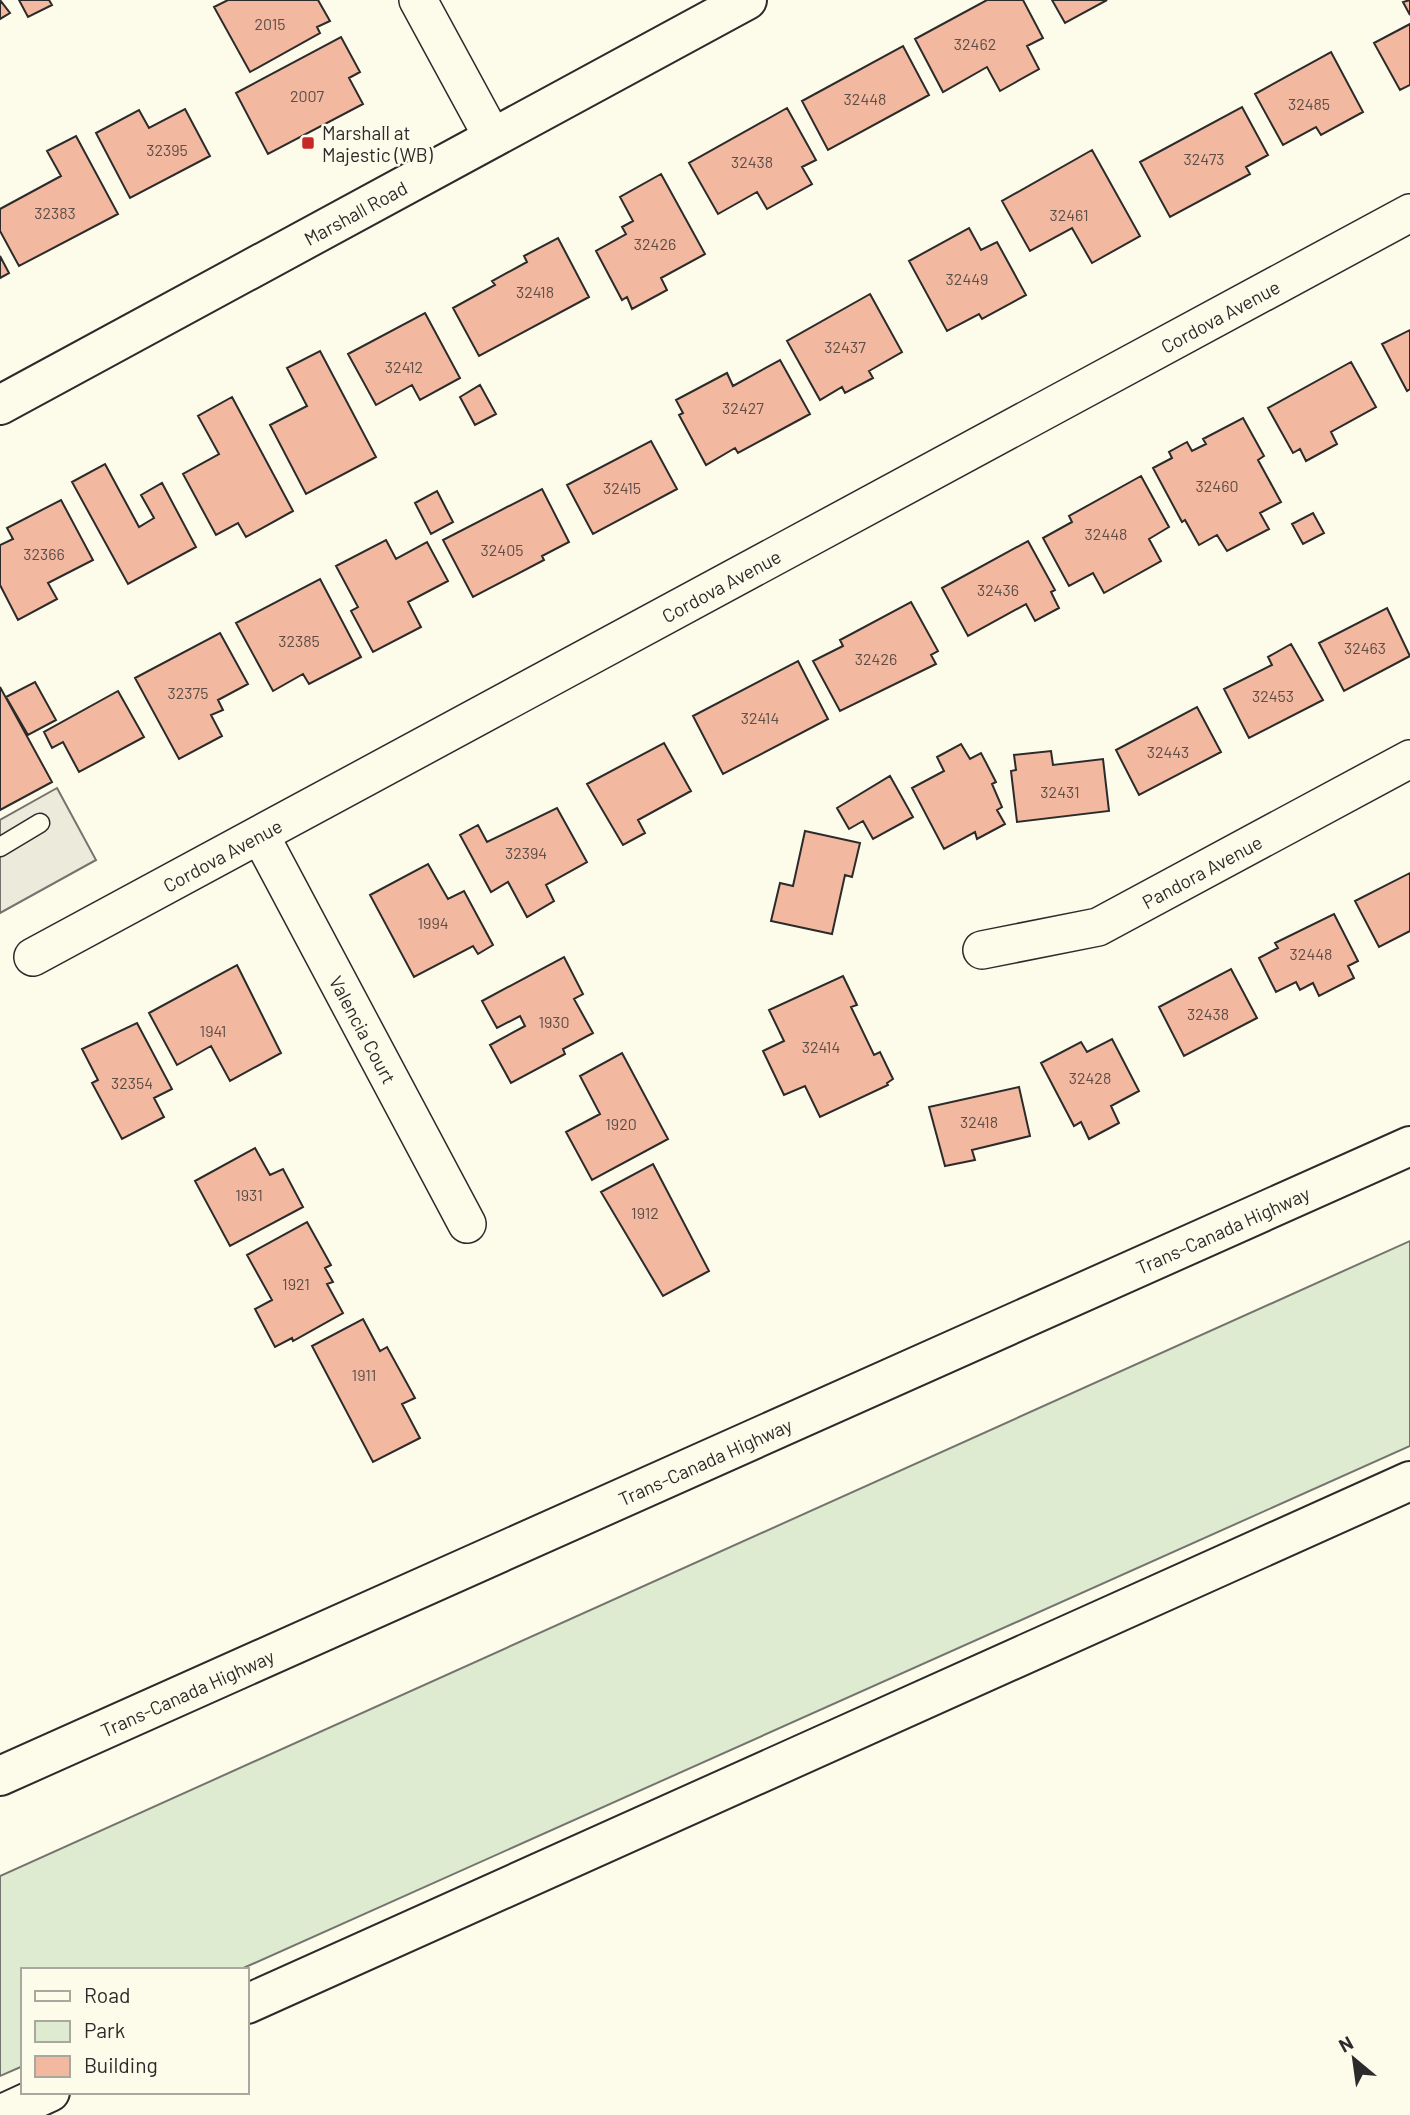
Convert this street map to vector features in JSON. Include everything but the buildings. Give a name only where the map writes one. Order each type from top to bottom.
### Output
[{"type":"main road","name":"Marshall Road","points":[[0,405],[747,0]]},
{"type":"main road","name":"Trans-Canada Highway","points":[[0,1776],[1410,1146]]},
{"type":"main road","points":[[248,2004],[1410,1481]]},
{"type":"main road","points":[[0,2115],[47,2094]]},
{"type":"street","points":[[418,0],[493,138]]},
{"type":"street","name":"Cordova Avenue","points":[[33,957],[1410,213]]},
{"type":"street","name":"Pandora Avenue","points":[[982,950],[1098,927],[1410,759]]},
{"type":"street","name":"Valencia Court","points":[[260,835],[467,1224]]},
{"type":"lane","points":[[0,847],[40,823]]},
{"type":"green space","points":[[1410,1241],[1410,1446],[243,1968],[21,1968],[21,2067],[0,2076],[0,1876]]},
{"type":"shaded area","points":[[57,788],[96,860],[0,913],[0,820]]},
{"type":"place","name":"Marshall at Majestic (WB)","points":[[308,143]]}]
